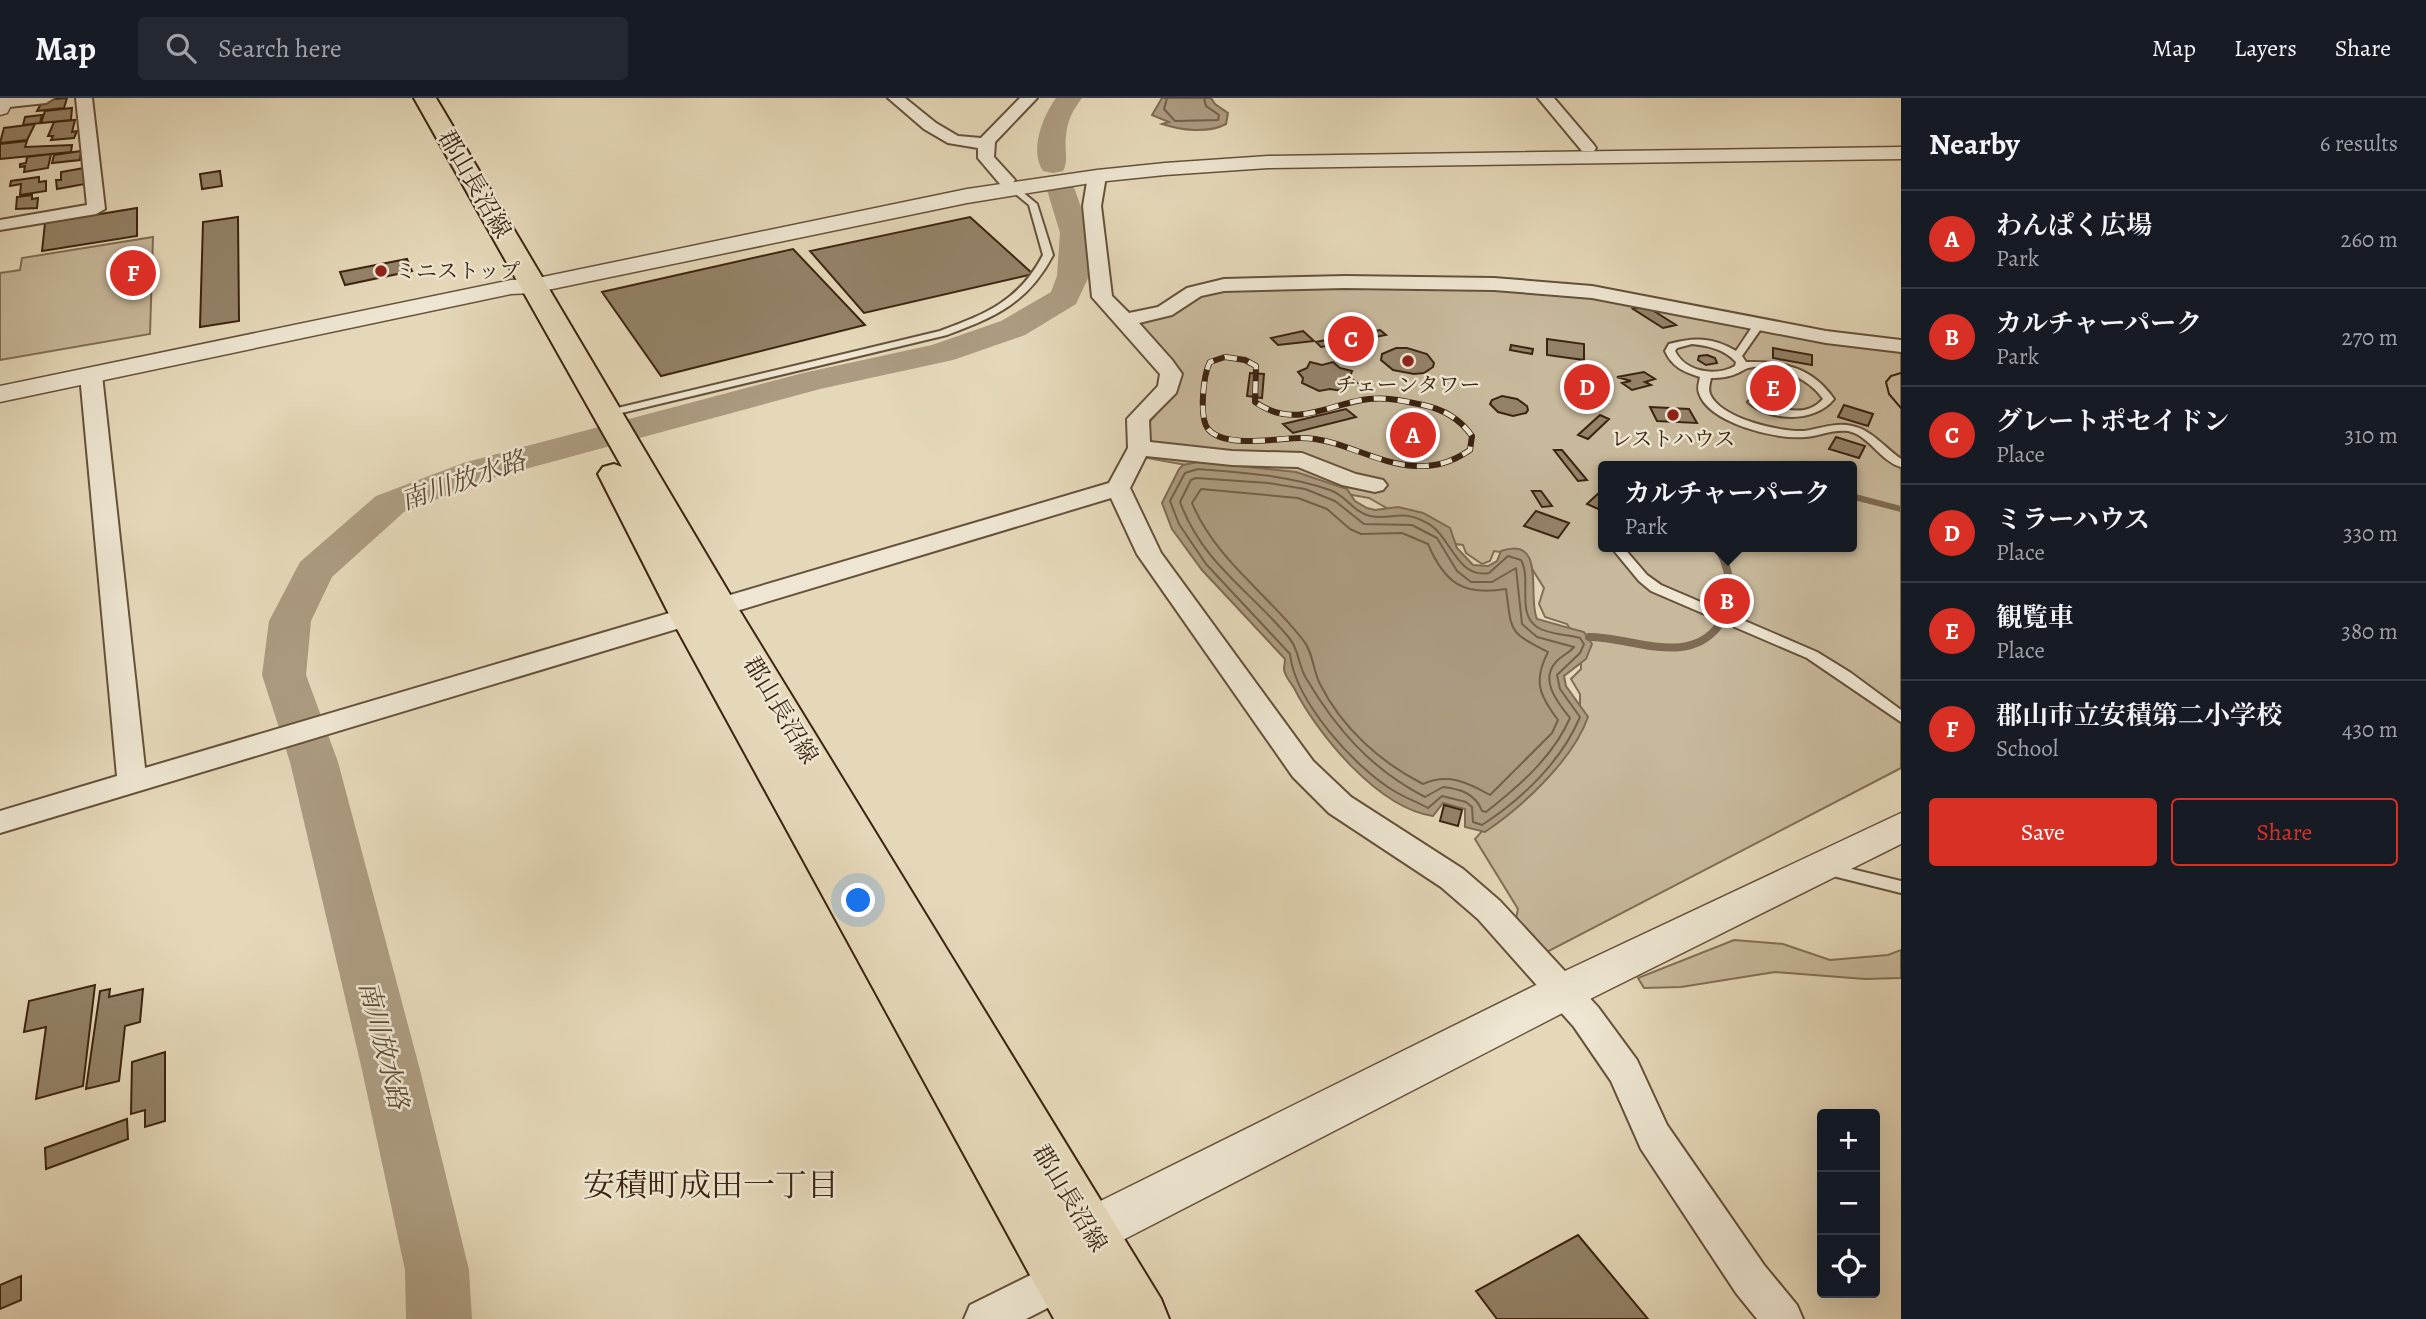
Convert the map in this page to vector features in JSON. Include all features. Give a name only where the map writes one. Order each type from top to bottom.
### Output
[{"type":"main road","name":"郡山長沼線","points":[[405,98],[524,283]]},
{"type":"main road","name":"郡山長沼線","points":[[425,98],[608,432],[1085,1319]]},
{"type":"main road","name":"郡山長沼線","points":[[704,613],[1090,1231],[1141,1319]]},
{"type":"street","points":[[3,104],[46,98]]},
{"type":"street","points":[[0,225],[96,209],[84,98]]},
{"type":"street","points":[[897,98],[930,126],[954,140],[986,144]]},
{"type":"street","points":[[1010,184],[986,158],[986,144],[1029,98]]},
{"type":"street","points":[[1546,98],[1588,148]]},
{"type":"street","points":[[0,394],[524,283],[888,212],[1039,179],[1243,155],[1588,148],[1901,146]]},
{"type":"street","points":[[1085,174],[1268,162],[1901,153]]},
{"type":"street","points":[[0,822],[1118,488],[1139,448],[1138,419],[1168,388],[1171,374],[1102,297],[1085,174]]},
{"type":"street","points":[[1125,320],[1165,311],[1194,292],[1224,285],[1393,282],[1542,286],[1580,290],[1826,337],[1901,346]]},
{"type":"street","points":[[91,375],[132,783]]},
{"type":"street","points":[[1139,448],[1231,458],[1302,460],[1350,480],[1375,485]]},
{"type":"street","points":[[1118,488],[1149,554],[1303,769],[1340,805],[1452,878],[1489,910],[1565,991],[1624,1071],[1654,1137],[1750,1279],[1783,1319]]},
{"type":"street","points":[[984,1319],[1055,1265],[1090,1231],[1565,991],[1901,827]]},
{"type":"lane","points":[[608,432],[943,333],[978,320],[1020,298],[1039,276],[1048,255],[1033,204],[1010,184]]},
{"type":"lane","points":[[1753,402],[1773,412],[1790,414],[1809,411],[1826,404],[1829,399],[1819,386],[1795,370],[1738,360],[1717,345],[1692,341],[1673,345],[1670,351],[1677,363],[1706,374],[1734,373],[1738,360],[1760,323]]},
{"type":"lane","points":[[1706,374],[1706,398],[1720,410],[1747,424],[1803,434],[1839,428],[1853,430],[1870,438],[1901,464]]},
{"type":"lane","points":[[1621,552],[1643,578],[1656,588],[1812,654],[1901,717]]},
{"type":"lane","points":[[1819,867],[1901,887]]},
{"type":"shaded area","points":[[153,237],[150,334],[0,360],[0,273],[20,270],[22,258]]},
{"type":"shaded area","points":[[1251,284],[1545,288],[1901,349],[1901,768],[1545,953],[1538,941],[1515,923],[1518,909],[1475,839],[1580,720],[1580,694],[1571,679],[1581,669],[1581,646],[1567,624],[1545,617],[1539,604],[1544,588],[1524,556],[1494,551],[1490,561],[1482,564],[1466,553],[1463,545],[1448,543],[1369,498],[1147,458],[1145,427],[1171,397],[1137,323],[1190,298]]},
{"type":"shaded area","points":[[1734,940],[1783,944],[1830,960],[1888,955],[1901,950],[1901,978],[1865,979],[1775,972],[1681,987],[1644,988],[1638,978]]},
{"type":"water","points":[[1162,98],[1211,98],[1228,113],[1226,124],[1211,129],[1194,130],[1162,124],[1169,122],[1152,115]]},
{"type":"water","points":[[1198,462],[1296,472],[1347,489],[1355,501],[1367,508],[1375,510],[1398,507],[1423,513],[1450,528],[1457,548],[1473,565],[1488,566],[1497,561],[1501,551],[1515,548],[1525,552],[1532,571],[1537,619],[1584,632],[1592,644],[1586,659],[1564,676],[1566,686],[1588,717],[1571,750],[1559,766],[1515,810],[1485,832],[1465,827],[1465,809],[1443,803],[1433,816],[1412,810],[1371,784],[1352,767],[1318,727],[1286,676],[1285,659],[1202,570],[1172,529],[1162,503],[1179,469],[1183,465]]},
{"type":"building","points":[[67,98],[64,108],[37,111],[43,100]]},
{"type":"building","points":[[72,108],[71,120],[41,123],[45,111]]},
{"type":"building","points":[[42,115],[40,123],[23,125],[25,117]]},
{"type":"building","points":[[75,120],[72,132],[77,131],[74,138],[51,140],[53,136],[48,136],[54,122]]},
{"type":"building","points":[[35,124],[27,140],[0,143],[4,128]]},
{"type":"building","points":[[27,141],[25,147],[72,145],[71,152],[0,159],[0,144]]},
{"type":"building","points":[[81,151],[80,160],[52,163],[54,155]]},
{"type":"building","points":[[51,154],[48,168],[24,172],[25,166],[20,167],[20,164],[26,163],[27,157]]},
{"type":"building","points":[[84,168],[85,184],[57,189],[56,180],[61,180],[61,172]]},
{"type":"building","points":[[220,171],[222,186],[202,189],[200,174]]},
{"type":"building","points":[[39,177],[39,182],[46,181],[46,191],[20,195],[21,184],[10,186],[11,181]]},
{"type":"building","points":[[32,195],[32,199],[38,198],[37,208],[16,209],[17,197]]},
{"type":"building","points":[[137,208],[137,236],[42,251],[45,223]]},
{"type":"building","points":[[238,217],[239,321],[200,327],[203,222]]},
{"type":"building","points":[[970,217],[1033,274],[864,313],[810,251]]},
{"type":"building","points":[[793,249],[865,325],[661,376],[602,292]]},
{"type":"building","points":[[407,259],[412,271],[345,285],[340,272]]},
{"type":"building","points":[[1646,306],[1676,325],[1663,328],[1633,309]]},
{"type":"building","points":[[1380,330],[1386,335],[1321,347],[1316,342]]},
{"type":"building","points":[[1303,331],[1314,341],[1278,345],[1271,338]]},
{"type":"building","points":[[1547,339],[1584,344],[1584,360],[1547,355]]},
{"type":"building","points":[[1511,345],[1533,349],[1532,354],[1510,350]]},
{"type":"building","name":"チェーンタワー","points":[[1396,348],[1427,354],[1434,363],[1433,367],[1424,373],[1414,374],[1393,370],[1381,360],[1382,354]]},
{"type":"building","points":[[1773,348],[1812,355],[1812,365],[1773,358]]},
{"type":"building","points":[[1699,356],[1715,358],[1717,363],[1706,365],[1698,360]]},
{"type":"building","points":[[1310,362],[1322,365],[1333,362],[1340,368],[1352,371],[1350,377],[1357,383],[1347,385],[1342,391],[1319,391],[1302,383],[1303,378],[1298,372],[1307,368]]},
{"type":"building","points":[[1644,372],[1655,379],[1645,382],[1651,385],[1632,390],[1622,383],[1631,381],[1617,377]]},
{"type":"building","points":[[1250,373],[1264,374],[1262,398],[1247,396]]},
{"type":"building","points":[[1580,377],[1592,379],[1605,387],[1604,393],[1592,396],[1580,394],[1568,386],[1570,380]]},
{"type":"building","points":[[1783,381],[1791,385],[1763,394],[1756,390]]},
{"type":"building","points":[[1502,396],[1517,399],[1527,406],[1528,410],[1513,416],[1498,412],[1490,404],[1492,400]]},
{"type":"building","points":[[1844,405],[1873,414],[1868,426],[1838,417]]},
{"type":"building","name":"レストハウス","points":[[1650,407],[1689,409],[1697,423],[1657,421]]},
{"type":"building","points":[[1346,409],[1356,417],[1293,433],[1283,424]]},
{"type":"building","points":[[1600,415],[1609,419],[1588,439],[1578,435]]},
{"type":"building","points":[[1836,437],[1865,446],[1859,458],[1829,449]]},
{"type":"building","points":[[1554,450],[1562,450],[1587,480],[1578,481]]},
{"type":"building","points":[[1532,491],[1541,491],[1552,506],[1542,507]]},
{"type":"building","points":[[1598,494],[1598,509],[1587,504]]},
{"type":"building","points":[[1536,511],[1569,523],[1558,538],[1524,526]]},
{"type":"building","points":[[1444,805],[1462,810],[1458,826],[1440,821]]},
{"type":"building","points":[[95,985],[83,1086],[36,1099],[46,1027],[24,1032],[29,1001]]},
{"type":"building","points":[[110,989],[109,997],[143,989],[140,1022],[125,1026],[119,1081],[86,1089],[100,991]]},
{"type":"building","points":[[165,1052],[165,1121],[145,1127],[145,1110],[131,1114],[132,1062]]},
{"type":"building","points":[[127,1119],[128,1139],[46,1169],[45,1148]]},
{"type":"building","points":[[1578,1235],[1648,1319],[1497,1319],[1476,1291]]},
{"type":"building","points":[[21,1276],[21,1300],[0,1309],[0,1285]]},
{"type":"waterway","name":"南川放水路","points":[[1053,165],[1051,148],[1054,130],[1059,112],[1069,98]]},
{"type":"waterway","name":"南川放水路","points":[[439,1319],[437,1270],[391,1070],[314,762],[284,675],[290,621],[314,571],[390,504],[476,471],[815,380],[941,353],[1013,328],[1065,297],[1073,276],[1075,233],[1061,190]]},
{"type":"waterway","points":[[1857,498],[1901,509]]},
{"type":"waterway","points":[[1719,552],[1725,565]]},
{"type":"waterway","points":[[1589,637],[1659,647],[1693,645],[1707,637],[1720,624],[1728,610],[1730,587],[1725,563]]},
{"type":"tram line","points":[[1901,373],[1891,376],[1886,382],[1889,394],[1901,408]]},
{"type":"railway","points":[[1225,357],[1245,360],[1256,366],[1255,402],[1270,410],[1298,415],[1369,399],[1410,402],[1437,409],[1456,420],[1472,436],[1470,450],[1444,463],[1415,466],[1386,461],[1315,439],[1226,439],[1208,429],[1203,406],[1204,386],[1210,362],[1225,357]]},
{"type":"place","name":"ミニストップ","points":[[381,271]]},
{"type":"place","name":"郡山市立安積第二小学校","points":[[133,273]]},
{"type":"place","name":"グレートポセイドン","points":[[1351,339]]},
{"type":"place","name":"チェーンタワー","points":[[1408,361]]},
{"type":"place","name":"ミラーハウス","points":[[1587,387]]},
{"type":"place","name":"観覧車","points":[[1773,388]]},
{"type":"place","name":"レストハウス","points":[[1673,415]]},
{"type":"place","name":"わんぱく広場","points":[[1413,435]]},
{"type":"place","name":"カルチャーパーク","points":[[1727,601]]},
{"type":"district","name":"安積町成田一丁目","points":[[711,1185]]}]
